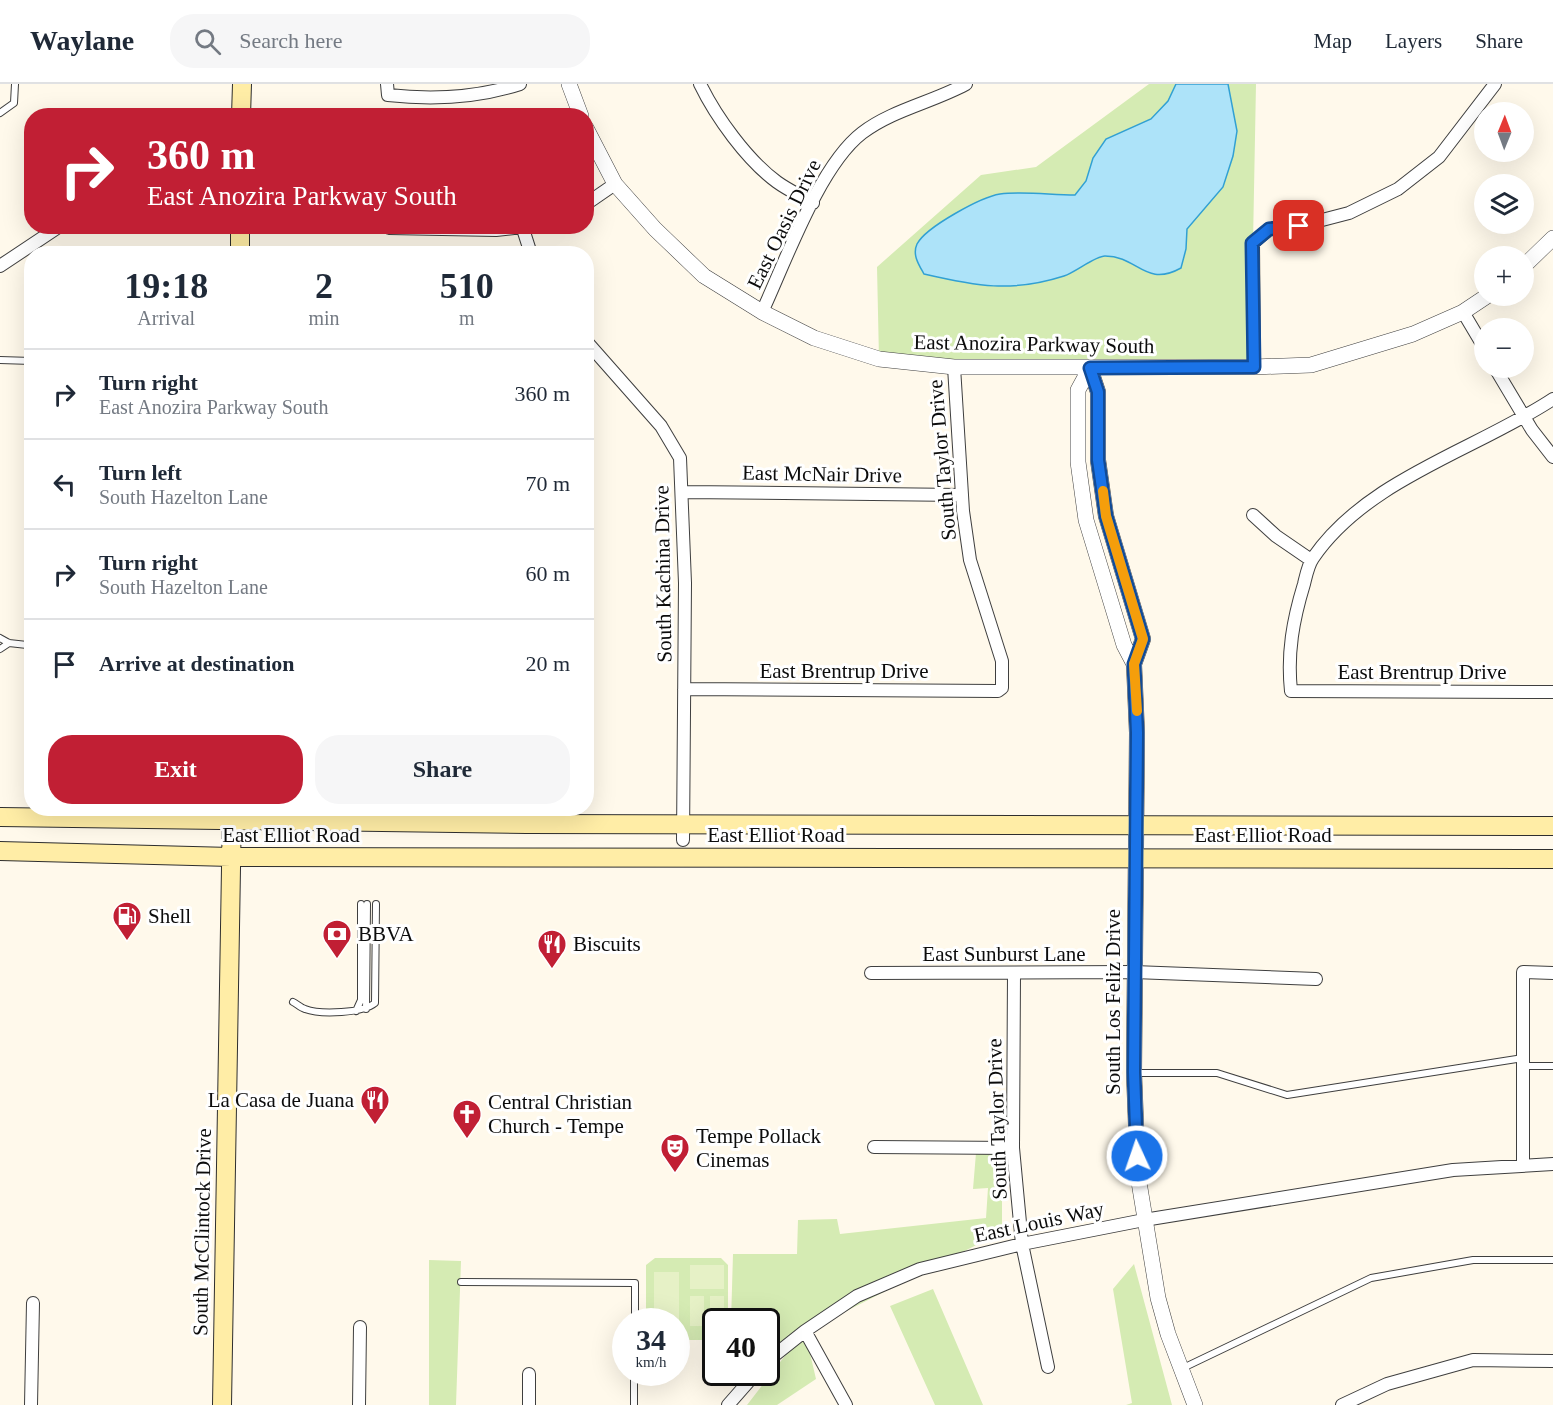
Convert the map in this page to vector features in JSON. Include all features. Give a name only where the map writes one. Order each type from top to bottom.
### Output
[{"type":"main road","points":[[242,84],[242,108]]},
{"type":"main road","name":"East Elliot Road","points":[[0,817],[116,816]]},
{"type":"main road","name":"South McClintock Drive","points":[[222,1405],[232,816]]},
{"type":"main road","name":"East Elliot Road","points":[[259,816],[683,832],[1136,826],[1553,826]]},
{"type":"main road","name":"East Elliot Road","points":[[0,851],[231,857],[1553,859]]},
{"type":"street","points":[[388,89],[424,99],[466,96],[520,84]]},
{"type":"street","points":[[569,84],[578,108]]},
{"type":"street","points":[[700,84],[714,113],[740,145],[775,181],[813,203]]},
{"type":"street","name":"East Oasis Drive","points":[[762,312],[813,203],[835,163],[862,133],[966,84]]},
{"type":"street","points":[[1254,367],[1252,243],[1269,229],[1299,226],[1349,213],[1398,189],[1439,157],[1495,84]]},
{"type":"street","name":"East Anozira Parkway South","points":[[594,144],[615,184],[655,229],[704,276],[762,312],[814,338],[879,359],[954,367],[1311,365],[1413,334],[1463,312],[1474,305]]},
{"type":"street","points":[[594,198],[615,184]]},
{"type":"street","points":[[30,246],[48,234]]},
{"type":"street","points":[[1534,256],[1553,238]]},
{"type":"street","points":[[0,266],[24,250]]},
{"type":"street","points":[[1463,312],[1474,330]]},
{"type":"street","name":"South Kachina Drive","points":[[594,350],[661,426],[680,458],[683,492],[683,832]]},
{"type":"street","name":"South Taylor Drive","points":[[954,367],[961,495],[970,560],[1002,661],[1002,688]]},
{"type":"street","name":"South Los Feliz Drive","points":[[1090,368],[1078,390],[1078,462],[1086,520],[1124,645],[1134,664],[1137,723],[1134,857],[1134,1072],[1138,1176],[1158,1298],[1180,1369],[1195,1405]]},
{"type":"street","points":[[1501,378],[1524,418],[1553,457]]},
{"type":"street","points":[[1253,515],[1276,536],[1311,560],[1338,529],[1371,499],[1524,418],[1553,399]]},
{"type":"street","name":"East McNair Drive","points":[[683,492],[961,495]]},
{"type":"street","name":"East Brentrup Drive","points":[[1311,560],[1294,616],[1288,661],[1291,691],[1553,692]]},
{"type":"street","name":"East Brentrup Drive","points":[[684,690],[998,691],[1002,688]]},
{"type":"street","name":"East Sunburst Lane","points":[[872,973],[1134,972],[1316,979]]},
{"type":"street","points":[[1523,1164],[1523,972],[1553,972]]},
{"type":"street","name":"South Taylor Drive","points":[[1014,974],[1013,1148],[1022,1244],[1048,1367]]},
{"type":"street","points":[[874,1147],[1013,1148]]},
{"type":"street","name":"East Louis Way","points":[[780,1351],[857,1296],[920,1269],[1022,1244],[1144,1220],[1453,1170],[1553,1164]]},
{"type":"street","points":[[31,1405],[33,1303]]},
{"type":"street","points":[[359,1405],[360,1326]]},
{"type":"street","points":[[805,1331],[846,1405]]},
{"type":"street","points":[[1342,1405],[1387,1384],[1473,1360],[1553,1361]]},
{"type":"street","points":[[528,1405],[529,1374]]},
{"type":"street","points":[[728,1405],[745,1386]]},
{"type":"lane","points":[[0,113],[14,103],[15,84]]},
{"type":"lane","points":[[0,360],[24,361]]},
{"type":"lane","points":[[0,638],[9,643],[24,645]]},
{"type":"lane","points":[[0,649],[9,643]]},
{"type":"lane","points":[[356,1011],[361,1000],[364,904],[366,1009]]},
{"type":"lane","points":[[293,1002],[305,1009],[356,1011],[366,1009],[375,1003],[376,904]]},
{"type":"lane","points":[[1134,1072],[1217,1073],[1287,1095],[1523,1062],[1553,1066]]},
{"type":"lane","points":[[1180,1369],[1371,1278],[1473,1260],[1553,1260]]},
{"type":"lane","points":[[461,1282],[635,1283],[635,1308]]},
{"type":"lane","points":[[634,1386],[634,1405]]},
{"type":"green space","points":[[1149,84],[1256,84],[1253,243],[1254,367],[879,359],[877,267],[981,175],[1036,167]]},
{"type":"green space","points":[[1013,1148],[1002,1159],[1002,1232],[805,1332],[816,1379],[777,1405],[747,1405],[762,1386],[780,1386],[780,1362],[801,1335],[780,1346],[780,1308],[731,1308],[733,1254],[797,1254],[798,1220],[837,1219],[840,1234],[986,1218],[988,1188],[973,1189],[976,1153]]},
{"type":"green space","points":[[655,1258],[721,1258],[728,1265],[728,1308],[702,1308],[702,1340],[690,1340],[690,1308],[646,1308],[646,1265]]},
{"type":"green space","points":[[429,1260],[461,1261],[456,1405],[429,1405]]},
{"type":"green space","points":[[1134,1264],[1172,1405],[1126,1405],[1132,1403],[1113,1289]]},
{"type":"green space","points":[[690,1265],[724,1265],[724,1289],[690,1289]]},
{"type":"green space","points":[[654,1272],[679,1272],[679,1308],[654,1308]]},
{"type":"green space","points":[[933,1289],[983,1405],[935,1405],[890,1306]]},
{"type":"green space","points":[[690,1296],[704,1296],[702,1326],[690,1326]]},
{"type":"green space","points":[[710,1296],[724,1296],[724,1308],[710,1308]]},
{"type":"water","points":[[1176,84],[1228,84],[1237,131],[1233,156],[1223,187],[1187,229],[1186,249],[1181,268],[1159,275],[1142,270],[1116,257],[1105,256],[1064,276],[1027,285],[1010,286],[960,282],[924,274],[915,252],[917,244],[931,229],[991,196],[1009,193],[1075,195],[1086,181],[1093,158],[1106,139],[1151,119],[1168,101]]},
{"type":"slow traffic","points":[[1103,491],[1106,516],[1143,639],[1134,664],[1137,711]]},
{"type":"place","name":"Shell","points":[[127,942]]},
{"type":"place","name":"BBVA","points":[[337,960]]},
{"type":"place","name":"Biscuits","points":[[552,970]]},
{"type":"place","name":"La Casa de Juana","points":[[375,1126]]},
{"type":"place","name":"Central Christian Church - Tempe","points":[[467,1140]]},
{"type":"place","name":"Tempe Pollack Cinemas","points":[[675,1174]]},
{"type":"route","points":[[1137,1156],[1134,1104],[1137,693],[1134,664],[1143,639],[1106,516],[1098,460],[1098,392],[1090,368],[1254,367],[1252,243],[1269,229],[1299,226]]}]
